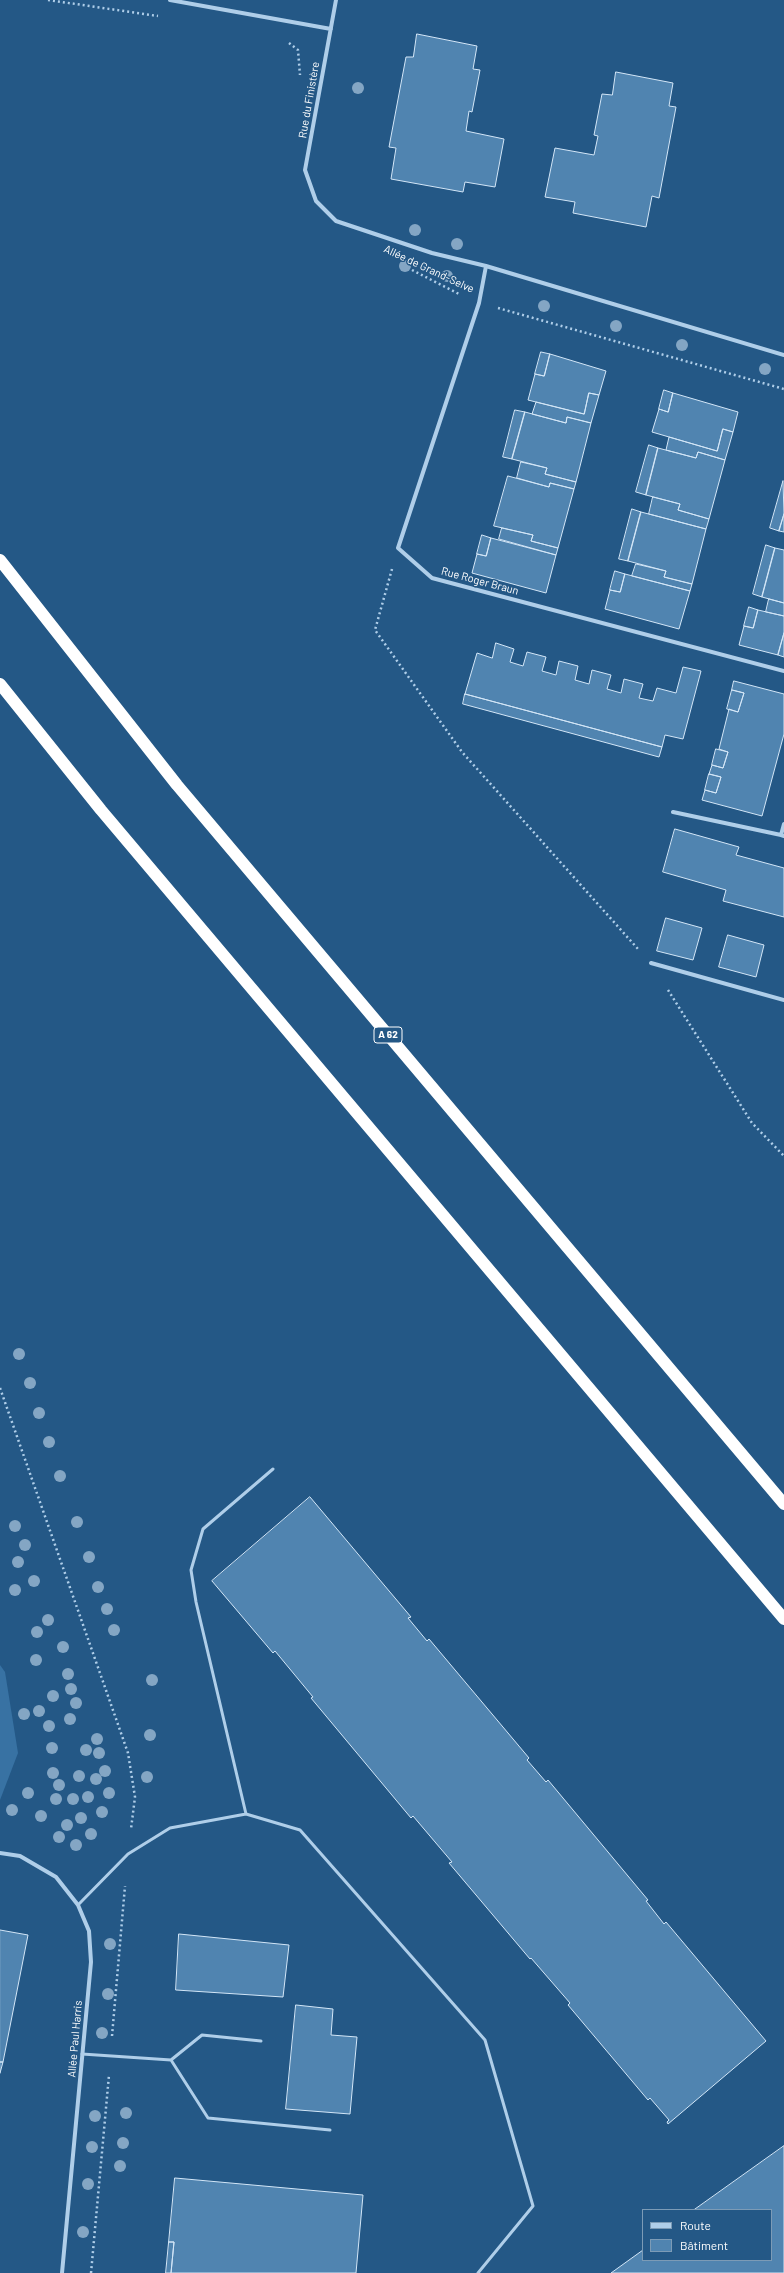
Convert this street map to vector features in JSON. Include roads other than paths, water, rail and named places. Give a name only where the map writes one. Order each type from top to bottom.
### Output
[{"type":"highway","name":"A 62","points":[[0,560],[177,785],[784,1504]]},
{"type":"highway","points":[[0,684],[142,859],[784,1619]]},
{"type":"street","points":[[170,0],[331,29]]},
{"type":"street","name":"Rue du Finistère","points":[[316,202],[305,170],[336,0]]},
{"type":"street","name":"Allée de Grand-Selve","points":[[316,202],[336,221],[432,253],[486,266],[784,354]]},
{"type":"street","name":"Rue Roger Braun","points":[[486,266],[479,302],[398,548],[432,578],[784,671]]},
{"type":"street","points":[[673,812],[782,836],[784,824]]},
{"type":"street","points":[[651,963],[784,1000]]},
{"type":"street","name":"Allée Paul Harris","points":[[0,1853],[20,1856],[56,1877],[78,1905],[89,1931],[91,1962],[62,2273]]},
{"type":"lane","points":[[246,1814],[196,1602],[191,1570],[203,1529],[273,1469]]},
{"type":"lane","points":[[78,1905],[128,1854],[170,1828],[246,1814],[300,1830],[485,2040],[533,2206],[478,2273]]},
{"type":"lane","points":[[82,2054],[171,2060],[202,2035],[261,2041]]},
{"type":"lane","points":[[171,2060],[208,2118],[330,2130]]}]
